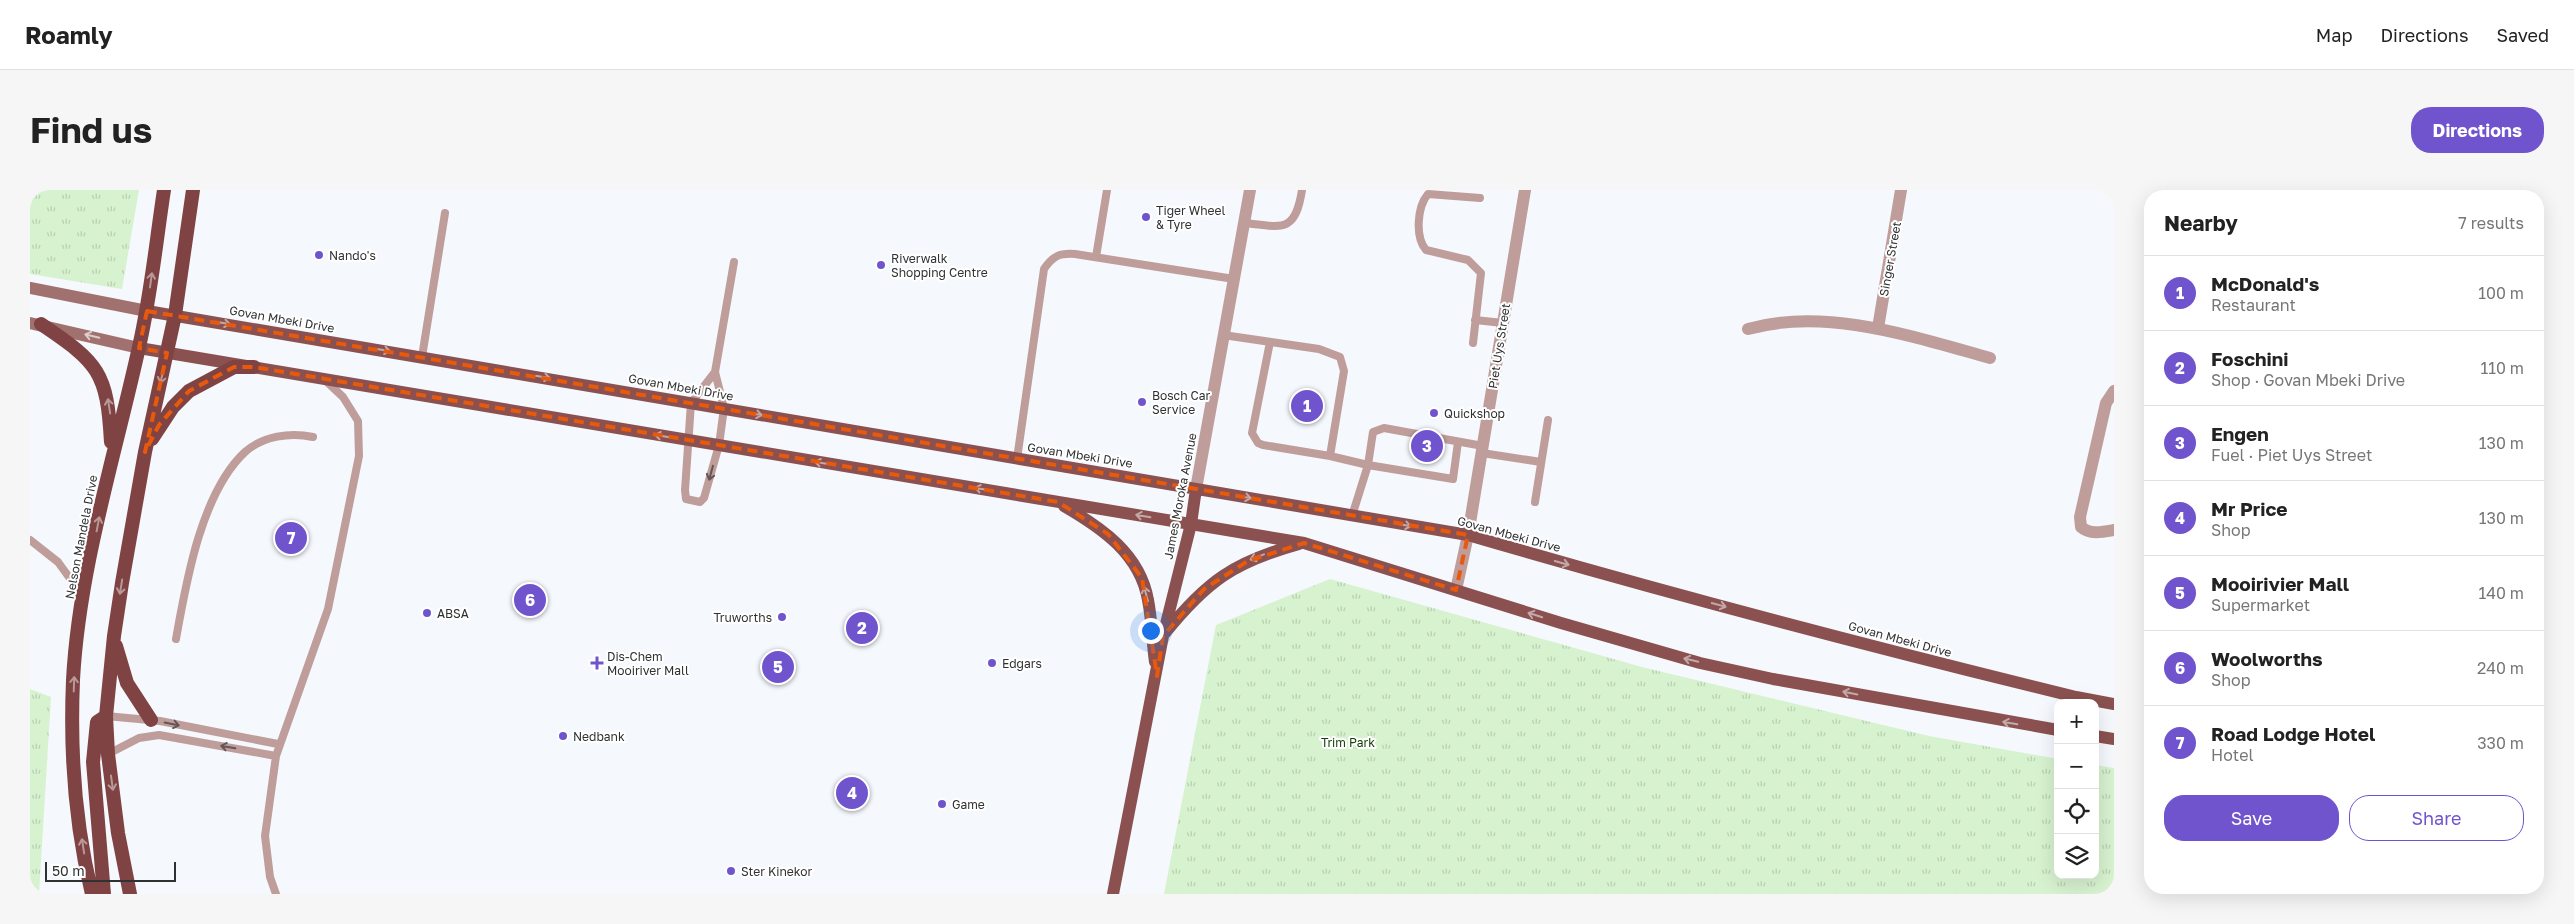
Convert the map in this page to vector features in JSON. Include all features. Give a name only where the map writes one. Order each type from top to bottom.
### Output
[{"type":"highway","name":"Nelson Mandela Drive","points":[[92,894],[77,808],[73,742],[73,679],[84,596],[112,455],[147,311],[164,190]]},
{"type":"highway","points":[[130,894],[118,832],[108,754],[106,716],[114,636],[145,452],[175,315],[193,190]]},
{"type":"highway","points":[[36,324],[71,344],[96,368],[104,383],[110,408],[112,455]]},
{"type":"highway","points":[[145,452],[172,407],[189,391],[234,367],[254,367]]},
{"type":"highway","points":[[114,636],[127,683],[151,720]]},
{"type":"highway","points":[[104,894],[93,762],[97,722],[106,716]]},
{"type":"main road","name":"Govan Mbeki Drive","points":[[30,288],[147,311],[691,402],[1468,536],[1594,572],[1842,638],[2091,699]]},
{"type":"main road","points":[[36,324],[167,353],[1304,543],[1560,623],[1700,663],[1783,681],[2054,729]]},
{"type":"main road","name":"James Moroka Avenue","points":[[1113,894],[1157,676],[1163,636],[1191,524],[1196,489]]},
{"type":"main road","points":[[1058,502],[1108,534],[1126,553],[1142,578],[1148,600],[1157,676]]},
{"type":"main road","points":[[1163,636],[1190,603],[1223,574],[1248,561],[1304,543]]},
{"type":"main road","points":[[2099,701],[2114,697]]},
{"type":"main road","name":"Govan Mbeki Drive","points":[[2099,701],[2114,704]]},
{"type":"main road","points":[[2099,737],[2114,739]]},
{"type":"street","name":"James Moroka Avenue","points":[[1196,489],[1250,190]]},
{"type":"street","name":"Piet Uys Street","points":[[1456,590],[1468,536],[1525,190]]},
{"type":"street","name":"Singer Street","points":[[1878,328],[1901,190]]},
{"type":"street","points":[[1748,329],[1795,321],[1878,328],[1990,358]]},
{"type":"street","points":[[2114,391],[2106,403],[2100,422],[2080,517],[2081,527],[2085,531],[2099,533],[2114,530]]},
{"type":"lane","points":[[1096,257],[1107,190]]},
{"type":"lane","points":[[1244,223],[1285,225],[1294,219],[1300,205],[1302,190]]},
{"type":"lane","points":[[1473,343],[1481,273],[1468,260],[1426,250],[1419,231],[1423,200],[1428,194],[1480,198]]},
{"type":"lane","points":[[422,357],[445,213]]},
{"type":"lane","points":[[1017,459],[1044,269],[1052,258],[1062,253],[1234,279]]},
{"type":"lane","points":[[715,372],[691,402],[684,490],[686,499],[693,502],[700,502],[704,498],[719,445],[724,408],[715,372],[734,262]]},
{"type":"lane","points":[[1475,320],[1503,323]]},
{"type":"lane","points":[[1223,335],[1320,349],[1340,357],[1344,371],[1330,456]]},
{"type":"lane","points":[[1270,342],[1252,433],[1255,439],[1263,445],[1453,479],[1458,442]]},
{"type":"lane","points":[[276,894],[270,877],[265,836],[278,744],[328,609],[359,456],[358,421],[343,397],[324,379]]},
{"type":"lane","points":[[1535,502],[1548,420]]},
{"type":"lane","points":[[1352,516],[1368,465],[1373,432],[1384,428],[1458,442],[1541,462]]},
{"type":"lane","points":[[176,639],[188,568],[211,506],[229,470],[245,451],[260,442],[296,434],[313,437]]},
{"type":"lane","points":[[30,540],[58,562],[84,596]]},
{"type":"lane","points":[[106,716],[151,720],[278,744]]},
{"type":"lane","points":[[108,754],[139,738],[159,735],[276,756]]},
{"type":"highlighted area","points":[[147,311],[1468,535],[1456,590],[1304,543],[1248,561],[1204,589],[1163,636],[1157,676],[1142,578],[1108,534],[1058,502],[254,367],[234,367],[189,391],[159,425],[145,452],[167,353],[139,348]]},
{"type":"green space","points":[[30,190],[139,190],[122,289],[30,274]]},
{"type":"green space","name":"Trim Park","points":[[1330,579],[1642,667],[1929,736],[2054,758],[2054,879],[2099,879],[2099,766],[2114,768],[2114,894],[1164,894],[1216,625]]},
{"type":"green space","points":[[30,689],[51,697],[39,894],[30,894]]},
{"type":"place","name":"Tiger Wheel & Tyre","points":[[1146,217]]},
{"type":"place","name":"Nando's","points":[[319,255]]},
{"type":"place","name":"Riverwalk Shopping Centre","points":[[881,265]]},
{"type":"place","name":"Bosch Car Service","points":[[1142,402]]},
{"type":"place","name":"McDonald's","points":[[1307,406]]},
{"type":"place","name":"Quickshop","points":[[1434,413]]},
{"type":"place","name":"Engen","points":[[1427,446]]},
{"type":"place","name":"Road Lodge Hotel","points":[[291,538]]},
{"type":"place","name":"Woolworths","points":[[530,600]]},
{"type":"place","name":"ABSA","points":[[427,613]]},
{"type":"place","name":"Truworths","points":[[782,617]]},
{"type":"place","name":"Foschini","points":[[862,628]]},
{"type":"place","name":"Dis-Chem Mooiriver Mall","points":[[597,663]]},
{"type":"place","name":"Edgars","points":[[992,663]]},
{"type":"place","name":"Mooirivier Mall","points":[[778,667]]},
{"type":"place","name":"Nedbank","points":[[563,736]]},
{"type":"place","name":"Mr Price","points":[[852,793]]},
{"type":"place","name":"Game","points":[[942,804]]},
{"type":"place","name":"Ster Kinekor","points":[[731,871]]}]
